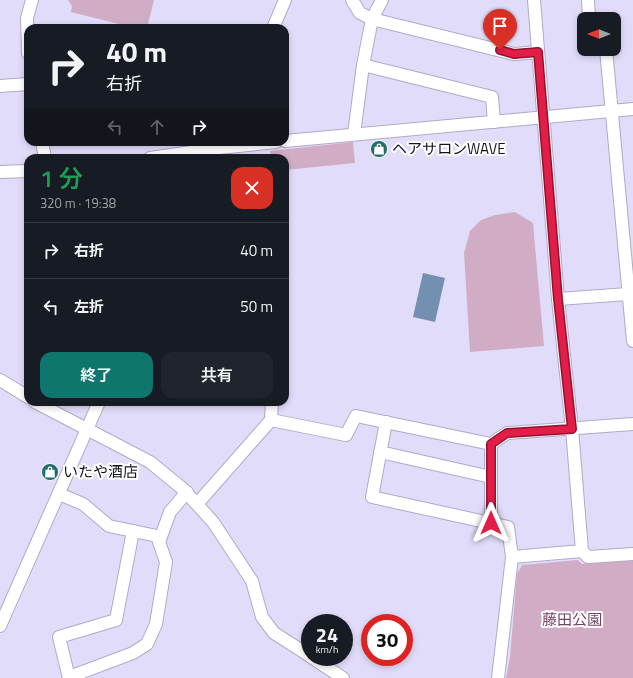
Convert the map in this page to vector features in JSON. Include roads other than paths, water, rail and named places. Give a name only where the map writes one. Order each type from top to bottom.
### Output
[{"type":"street","points":[[27,24],[27,18],[32,0]]},
{"type":"street","points":[[275,24],[285,0]]},
{"type":"street","points":[[352,0],[360,13],[372,20],[514,54],[538,52]]},
{"type":"street","points":[[354,134],[363,65],[372,20],[382,0]]},
{"type":"street","points":[[534,0],[558,299],[572,429],[582,551],[588,557],[633,554]]},
{"type":"street","points":[[588,0],[589,12]]},
{"type":"street","points":[[607,56],[633,341]]},
{"type":"street","points":[[363,65],[492,97],[494,122]]},
{"type":"street","points":[[0,86],[24,84]]},
{"type":"street","points":[[289,141],[633,109]]},
{"type":"street","points":[[180,154],[243,146]]},
{"type":"street","points":[[0,172],[24,170]]},
{"type":"street","points":[[558,299],[628,294]]},
{"type":"street","points":[[0,380],[24,395]]},
{"type":"street","points":[[44,406],[150,462],[186,492],[213,522],[252,581],[262,617],[274,633],[301,651]]},
{"type":"street","points":[[0,625],[97,406]]},
{"type":"street","points":[[197,504],[271,420],[272,406]]},
{"type":"street","points":[[271,420],[346,435],[356,416],[491,444],[507,433],[633,424]]},
{"type":"street","points":[[386,422],[372,497],[508,527],[512,557],[498,678]]},
{"type":"street","points":[[491,444],[491,523]]},
{"type":"street","points":[[380,452],[491,477]]},
{"type":"street","points":[[159,542],[170,512],[186,492]]},
{"type":"street","points":[[59,494],[83,504],[109,526],[133,531],[157,536],[166,562],[156,624],[147,644],[133,653],[69,677],[59,638],[116,620],[133,531]]},
{"type":"street","points":[[512,557],[582,551]]},
{"type":"street","points":[[325,666],[343,678]]},
{"type":"water","points":[[423,273],[445,278],[435,322],[413,317]]},
{"type":"place","name":"ヘアサロンWAVE","points":[[379,149]]},
{"type":"place","name":"いたや酒店","points":[[50,472]]},
{"type":"park label","name":"藤田公園","points":[[572,620]]}]
